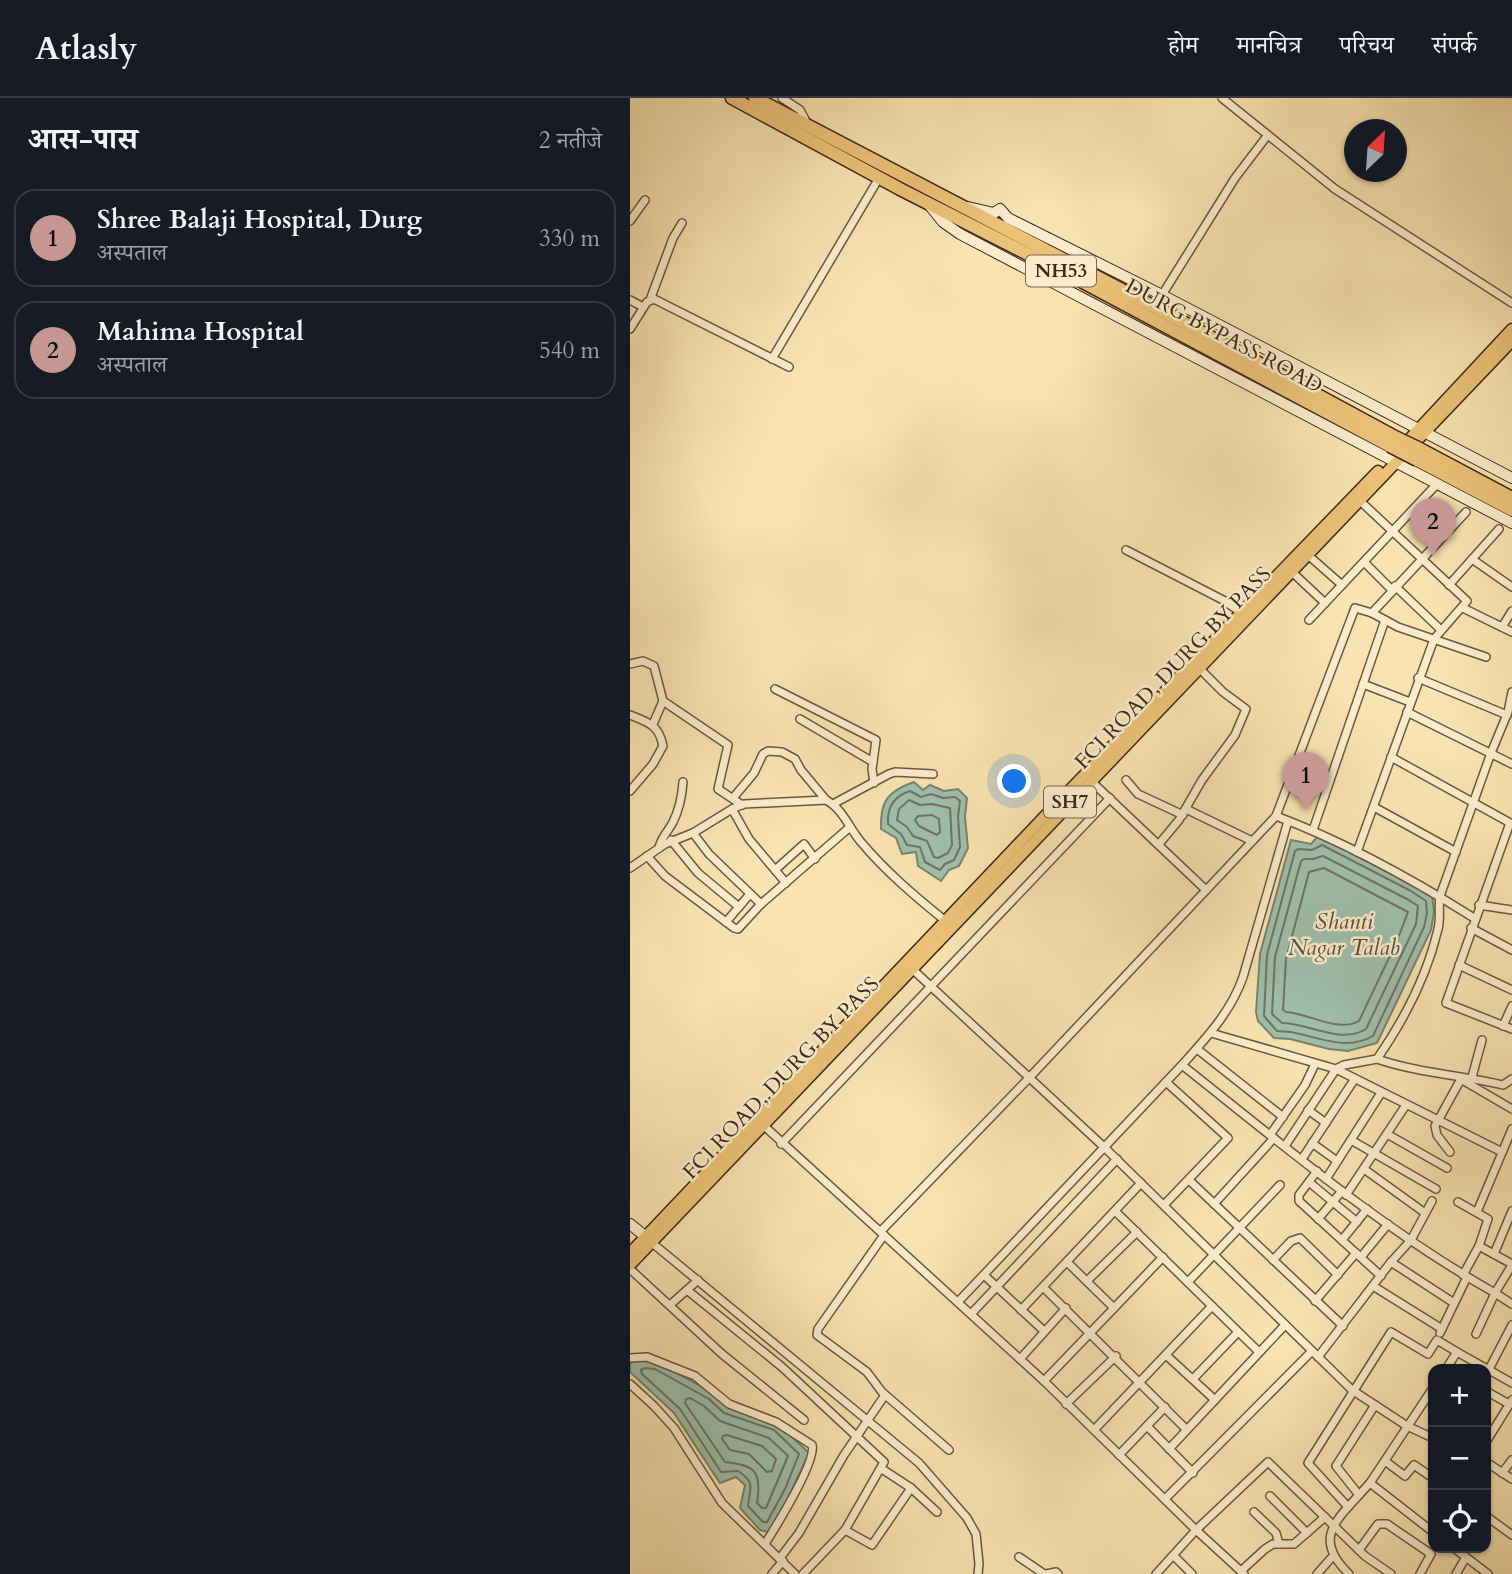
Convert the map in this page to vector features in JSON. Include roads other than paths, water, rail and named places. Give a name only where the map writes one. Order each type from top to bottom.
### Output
[{"type":"highway","name":"DURG BYPASS ROAD","points":[[732,98],[879,178],[1418,455],[1512,510]]},
{"type":"highway","name":"DURG BYPASS ROAD","points":[[755,98],[1166,313],[1393,442]]},
{"type":"highway","name":"DURG BYPASS ROAD","points":[[1418,455],[1512,498]]},
{"type":"main road","name":"FCI ROAD, DURG BY PASS","points":[[630,1253],[648,1239],[759,1121],[1091,781],[1242,613],[1357,499],[1510,337]]},
{"type":"main road","name":"FCI ROAD, DURG BY PASS","points":[[950,924],[1061,799],[1292,572],[1357,499]]},
{"type":"main road","name":"FCI ROAD, DURG BY PASS","points":[[630,1267],[648,1239]]},
{"type":"street","points":[[782,98],[800,110],[809,126]]},
{"type":"street","points":[[1222,98],[1357,204],[1512,303]]},
{"type":"street","points":[[1162,296],[1228,188],[1268,136]]},
{"type":"street","points":[[772,359],[879,178]]},
{"type":"street","points":[[630,221],[645,200]]},
{"type":"street","points":[[928,203],[943,222],[960,234],[1512,523]]},
{"type":"street","points":[[961,206],[994,213],[1000,209],[1008,218],[1512,478]]},
{"type":"street","points":[[630,329],[650,300],[673,238],[682,223]]},
{"type":"street","points":[[630,300],[643,307]]},
{"type":"street","points":[[650,300],[659,302],[789,367]]},
{"type":"street","points":[[1309,620],[1436,485]]},
{"type":"street","points":[[1357,499],[1467,601],[1434,639],[1357,852]]},
{"type":"street","points":[[1372,613],[1466,512]]},
{"type":"street","points":[[1449,585],[1499,528]]},
{"type":"street","points":[[1126,550],[1223,600],[1242,613]]},
{"type":"street","points":[[1308,555],[1342,585]]},
{"type":"street","points":[[1472,559],[1512,587]]},
{"type":"street","points":[[1364,562],[1441,630]]},
{"type":"street","points":[[1292,572],[1325,603]]},
{"type":"street","points":[[949,1450],[885,1395],[867,1372],[819,1338],[816,1332],[883,1233],[1276,816],[1352,610],[1357,607],[1486,657]]},
{"type":"street","points":[[1463,608],[1512,632]]},
{"type":"street","points":[[1502,627],[1512,611]]},
{"type":"street","points":[[1313,830],[1385,620]]},
{"type":"street","points":[[630,664],[643,662],[654,666],[663,701],[653,724]]},
{"type":"street","points":[[1159,844],[1184,812],[1202,780],[1235,734],[1246,709],[1223,692],[1197,666]]},
{"type":"street","points":[[1418,678],[1507,715]]},
{"type":"street","points":[[1363,684],[1410,702]]},
{"type":"street","points":[[775,690],[874,738],[878,742],[873,762],[874,783]]},
{"type":"street","points":[[1377,1059],[1394,1035],[1415,994],[1438,928],[1440,896],[1472,803],[1507,715],[1512,692]]},
{"type":"street","points":[[663,701],[728,745],[718,789],[742,805]]},
{"type":"street","points":[[1407,712],[1512,764]]},
{"type":"street","points":[[630,715],[653,724],[659,732],[662,750],[630,791]]},
{"type":"street","points":[[800,719],[873,762]]},
{"type":"street","points":[[733,798],[754,773],[763,754],[774,751],[789,754],[890,873],[950,924]]},
{"type":"street","points":[[1391,757],[1511,823],[1474,918],[1446,1003],[1512,1029]]},
{"type":"street","points":[[630,868],[673,840],[693,833],[742,805],[830,802],[895,772],[933,775]]},
{"type":"street","points":[[1126,780],[1138,794],[1252,841]]},
{"type":"street","points":[[1091,781],[1206,890]]},
{"type":"street","points":[[659,848],[683,796],[683,782]]},
{"type":"street","points":[[781,1144],[1110,799]]},
{"type":"street","points":[[1374,807],[1456,852]]},
{"type":"street","points":[[732,809],[749,839],[786,883]]},
{"type":"street","points":[[1276,816],[1313,830],[1357,852],[1440,896],[1474,918]]},
{"type":"street","points":[[958,1302],[1211,1033],[1238,992],[1289,821]]},
{"type":"street","points":[[630,855],[644,859],[738,929],[761,904],[850,827]]},
{"type":"street","points":[[669,829],[673,840],[698,873],[739,907]]},
{"type":"street","points":[[693,833],[709,854],[761,904]]},
{"type":"street","points":[[775,870],[804,844],[815,859]]},
{"type":"street","points":[[726,922],[750,894]]},
{"type":"street","points":[[1479,905],[1512,910]]},
{"type":"street","points":[[1471,929],[1512,950]]},
{"type":"street","points":[[1459,965],[1512,990]]},
{"type":"street","points":[[909,966],[1117,1159],[1353,1390],[1407,1426],[1428,1436]]},
{"type":"street","points":[[1503,1026],[1512,1006]]},
{"type":"street","points":[[1211,1033],[1336,1069],[1502,1152]]},
{"type":"street","points":[[1472,1077],[1482,1040]]},
{"type":"street","points":[[1197,1049],[1283,1117]]},
{"type":"street","points":[[1285,1146],[1336,1069],[1344,1065],[1377,1059],[1429,1073],[1472,1077],[1503,1085],[1512,1079]]},
{"type":"street","points":[[1214,1204],[1272,1136],[1305,1085],[1315,1064]]},
{"type":"street","points":[[1182,1065],[1344,1193],[1465,1276],[1512,1304]]},
{"type":"street","points":[[1458,1077],[1512,1109]]},
{"type":"street","points":[[1450,1152],[1435,1128],[1458,1077]]},
{"type":"street","points":[[1302,1159],[1354,1080]]},
{"type":"street","points":[[1164,1205],[1228,1138],[1166,1082]]},
{"type":"street","points":[[1326,1179],[1381,1093]]},
{"type":"street","points":[[1318,1219],[1333,1201],[1344,1193],[1375,1155],[1406,1105]]},
{"type":"street","points":[[1308,1110],[1326,1123]]},
{"type":"street","points":[[759,1121],[781,1144],[883,1233],[1044,1381],[1243,1573],[1265,1549],[1279,1544],[1294,1544],[1325,1517]]},
{"type":"street","points":[[1477,1212],[1512,1129]]},
{"type":"street","points":[[1387,1134],[1447,1168]]},
{"type":"street","points":[[1351,1140],[1436,1189]]},
{"type":"street","points":[[1312,1143],[1337,1161]]},
{"type":"street","points":[[971,1314],[1117,1159]]},
{"type":"street","points":[[1364,1169],[1425,1213]]},
{"type":"street","points":[[1317,1171],[1299,1195],[1299,1201],[1381,1276]]},
{"type":"street","points":[[1189,1180],[1343,1326]]},
{"type":"street","points":[[1309,1182],[1357,1222]]},
{"type":"street","points":[[1021,1310],[1142,1183]]},
{"type":"street","points":[[1188,1282],[1280,1185]]},
{"type":"street","points":[[1165,1499],[1343,1326],[1411,1240],[1432,1200]]},
{"type":"street","points":[[1348,1507],[1308,1463],[1391,1332],[1428,1354],[1437,1339],[1479,1246],[1488,1219],[1458,1202]]},
{"type":"street","points":[[1342,1240],[1367,1209]]},
{"type":"street","points":[[1115,1211],[1259,1352]]},
{"type":"street","points":[[1493,1254],[1512,1211]]},
{"type":"street","points":[[630,1224],[919,1463],[968,1518],[976,1534],[978,1574]]},
{"type":"street","points":[[1315,1301],[1388,1224]]},
{"type":"street","points":[[1087,1281],[1138,1232]]},
{"type":"street","points":[[1273,1260],[1291,1241],[1300,1238],[1338,1275]]},
{"type":"street","points":[[1476,1334],[1512,1264],[1479,1246]]},
{"type":"street","points":[[1044,1381],[1163,1257]]},
{"type":"street","points":[[1067,1262],[1114,1308]]},
{"type":"street","points":[[1391,1262],[1454,1303]]},
{"type":"street","points":[[630,1267],[722,1354],[804,1420]]},
{"type":"street","points":[[984,1275],[1044,1331]]},
{"type":"street","points":[[670,1305],[698,1280]]},
{"type":"street","points":[[1374,1286],[1442,1329]]},
{"type":"street","points":[[1044,1287],[1116,1356],[1186,1429]]},
{"type":"street","points":[[687,1290],[782,1367],[882,1459],[882,1469],[845,1530],[803,1574]]},
{"type":"street","points":[[1094,1430],[1212,1306]]},
{"type":"street","points":[[1020,1359],[1066,1308]]},
{"type":"street","points":[[1169,1449],[1285,1325]]},
{"type":"street","points":[[1491,1364],[1512,1325]]},
{"type":"street","points":[[1193,1379],[1238,1332]]},
{"type":"street","points":[[1437,1339],[1475,1364]]},
{"type":"street","points":[[1449,1364],[1457,1352]]},
{"type":"street","points":[[1166,1355],[1215,1400]]},
{"type":"street","points":[[1066,1404],[1116,1356]]},
{"type":"street","points":[[630,1358],[647,1357],[695,1377],[729,1404],[776,1422],[812,1445],[813,1454],[765,1545]]},
{"type":"street","points":[[1491,1374],[1512,1383]]},
{"type":"street","points":[[630,1384],[674,1428],[722,1503],[795,1574]]},
{"type":"street","points":[[1491,1393],[1511,1402],[1491,1434]]},
{"type":"street","points":[[772,1574],[867,1419],[885,1395]]},
{"type":"street","points":[[1349,1574],[1334,1556],[1329,1539],[1333,1525],[1370,1483],[1428,1395]]},
{"type":"street","points":[[1359,1495],[1336,1466],[1375,1405]]},
{"type":"street","points":[[1119,1455],[1165,1407]]},
{"type":"street","points":[[1147,1426],[1193,1473]]},
{"type":"street","points":[[1503,1473],[1512,1460]]},
{"type":"street","points":[[1385,1461],[1405,1476],[1414,1465],[1428,1475]]},
{"type":"street","points":[[1156,1574],[1196,1530],[1266,1462],[1271,1463],[1359,1550],[1388,1573]]},
{"type":"street","points":[[1491,1465],[1512,1479]]},
{"type":"street","points":[[882,1469],[911,1488],[937,1511]]},
{"type":"street","points":[[1370,1483],[1428,1528]]},
{"type":"street","points":[[845,1530],[870,1546],[876,1543],[911,1488]]},
{"type":"street","points":[[1270,1496],[1307,1533]]},
{"type":"street","points":[[1254,1512],[1276,1533],[1279,1544]]},
{"type":"street","points":[[1491,1520],[1512,1535]]},
{"type":"street","points":[[1359,1550],[1374,1527],[1384,1523],[1430,1554],[1420,1574]]},
{"type":"street","points":[[1461,1553],[1488,1574]]},
{"type":"street","points":[[1174,1556],[1192,1574]]},
{"type":"street","points":[[1317,1574],[1334,1556]]},
{"type":"street","points":[[1019,1557],[1045,1574],[1058,1574]]},
{"type":"street","points":[[1456,1574],[1466,1557]]},
{"type":"water","points":[[914,782],[923,790],[930,785],[944,791],[958,789],[967,798],[965,817],[968,848],[959,866],[949,870],[941,881],[918,866],[916,852],[902,854],[896,838],[881,829],[882,811],[887,798],[898,789]]},
{"type":"water","name":"Shanti Nagar Talab","points":[[1318,836],[1432,895],[1434,912],[1431,930],[1377,1043],[1348,1051],[1274,1038],[1258,1021],[1256,1012],[1260,954],[1291,840],[1311,844]]},
{"type":"water","points":[[634,1360],[656,1362],[714,1393],[727,1407],[778,1424],[809,1453],[777,1522],[768,1532],[760,1530],[740,1508],[745,1485],[736,1477],[720,1483],[674,1413],[630,1372],[630,1364]]},
{"type":"place","name":"Mahima Hospital","points":[[1433,556]]},
{"type":"place","name":"Shree Balaji Hospital, Durg","points":[[1306,810]]}]
